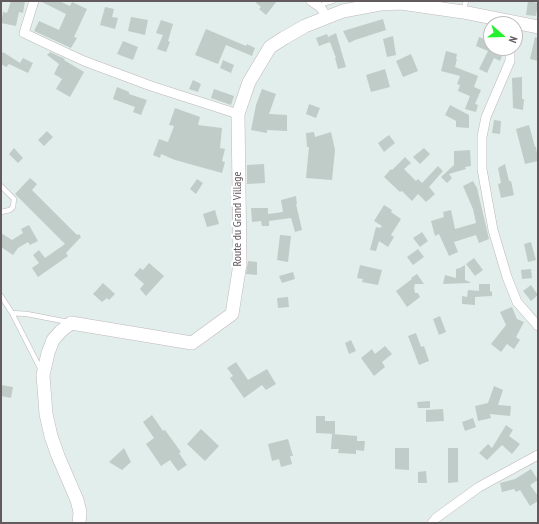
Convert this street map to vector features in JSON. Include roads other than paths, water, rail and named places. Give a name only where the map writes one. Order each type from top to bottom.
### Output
[{"type":"street","points":[[34,1],[24,32],[92,64],[151,86],[238,114]]},
{"type":"street","points":[[311,1],[324,12]]},
{"type":"street","name":"Route du Grand Village","points":[[71,323],[192,343],[232,314],[240,264],[238,114],[249,82],[270,47],[305,26],[324,12],[350,10],[380,4],[401,3],[464,6],[492,16]]},
{"type":"street","name":"Route du Grand Village","points":[[523,25],[538,27]]},
{"type":"street","points":[[510,56],[510,61],[486,118],[482,138],[482,169],[493,230],[507,277],[517,302],[538,326]]},
{"type":"street","points":[[71,323],[53,340],[48,353],[43,375],[46,414],[51,436],[77,500],[80,512],[79,523]]},
{"type":"street","points":[[432,523],[436,518],[479,487],[538,455]]},
{"type":"lane","points":[[324,12],[325,3],[333,1]]},
{"type":"lane","points":[[1,186],[14,199],[13,207],[10,210],[1,212]]},
{"type":"lane","points":[[1,296],[12,313],[43,375]]},
{"type":"lane","points":[[12,313],[27,314],[71,323]]}]
